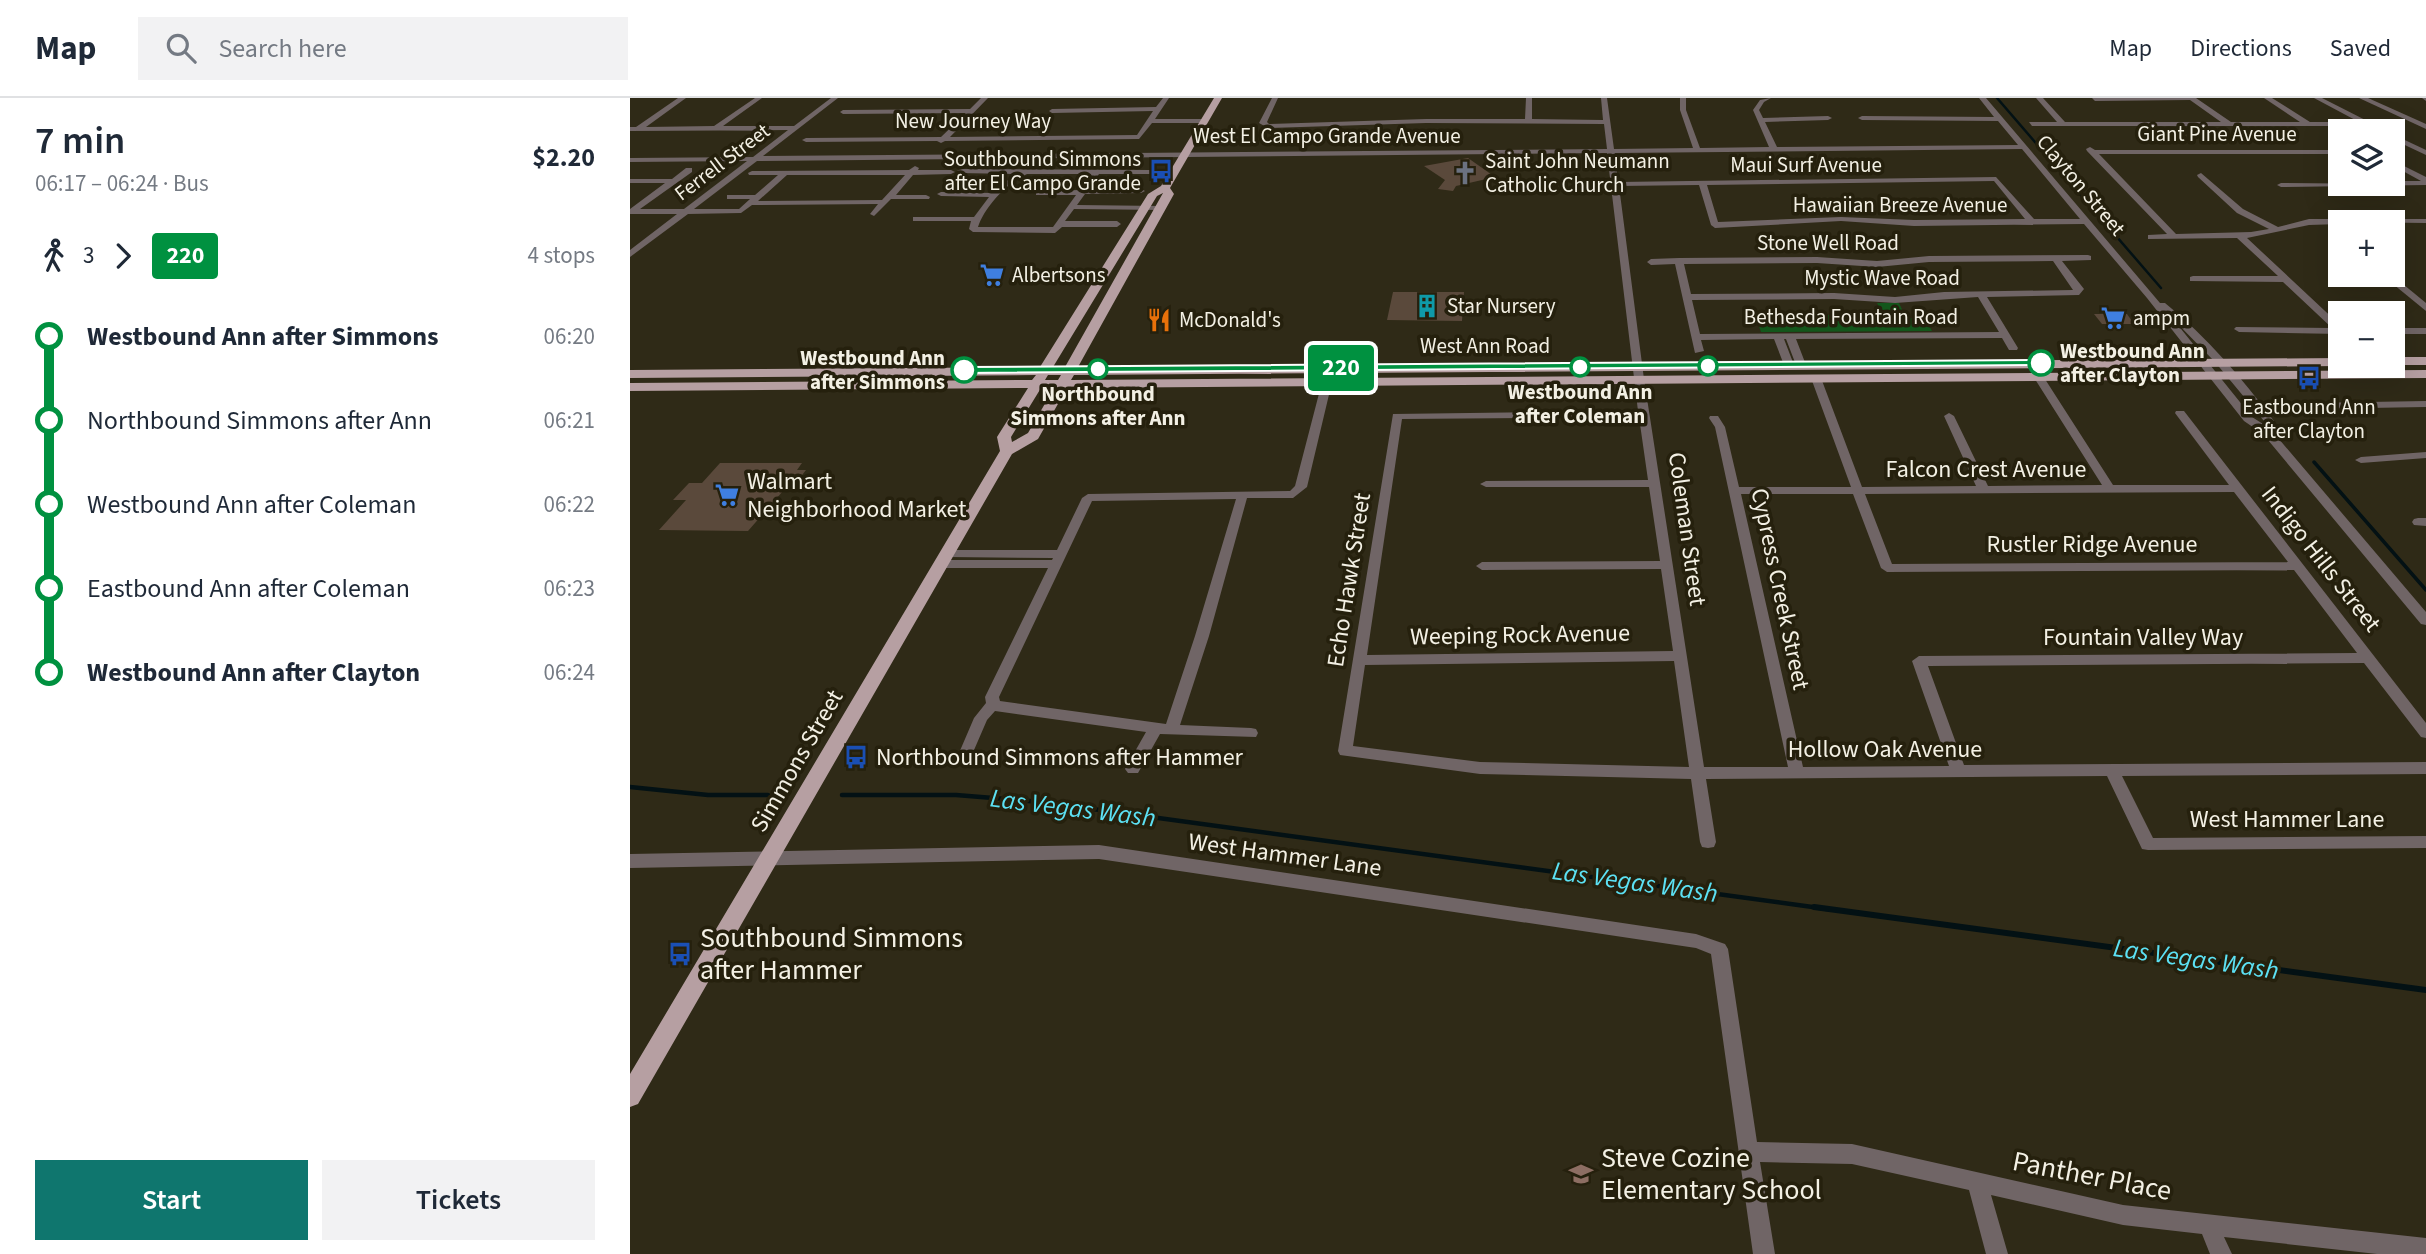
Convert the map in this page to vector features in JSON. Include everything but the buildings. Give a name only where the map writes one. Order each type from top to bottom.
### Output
[{"type":"main road","name":"Simmons Street","points":[[1007,452],[1004,438],[1034,385],[1153,194],[1165,188],[1218,98]]},
{"type":"main road","name":"Simmons Street","points":[[630,1096],[1007,452],[1033,436],[1162,208],[1169,194],[1165,188]]},
{"type":"main road","points":[[2405,362],[2426,361]]},
{"type":"main road","points":[[2038,376],[2038,373],[2043,371],[2106,369],[2126,362]]},
{"type":"main road","name":"West Ann Road","points":[[630,374],[1044,369],[1328,375],[1638,373],[1795,365],[2328,362]]},
{"type":"main road","points":[[1816,378],[1824,372],[1908,370],[1931,364]]},
{"type":"main road","points":[[1715,379],[1751,373],[1803,371],[1795,365]]},
{"type":"main road","points":[[750,386],[761,373]]},
{"type":"main road","name":"West Ann Road","points":[[1638,373],[1715,379],[2426,374]]},
{"type":"main road","name":"West Ann Road","points":[[630,387],[1062,385],[1328,375]]},
{"type":"street","points":[[634,129],[683,98]]},
{"type":"street","points":[[715,129],[759,98]]},
{"type":"street","name":"Ferrell Street","points":[[630,254],[835,98]]},
{"type":"street","points":[[874,214],[925,157],[985,98]]},
{"type":"street","points":[[1150,121],[1166,98]]},
{"type":"street","points":[[1275,98],[1263,123],[1265,125],[1426,121],[1607,122]]},
{"type":"street","points":[[1528,123],[1529,98]]},
{"type":"street","name":"Coleman Street","points":[[1604,98],[1617,184],[1638,373],[1708,842]]},
{"type":"street","points":[[1683,98],[1683,110],[1697,150]]},
{"type":"street","name":"Clayton Street","points":[[1982,98],[2150,296],[2248,419],[2267,432],[2426,621]]},
{"type":"street","points":[[2039,98],[2063,124]]},
{"type":"street","points":[[2095,99],[2191,98],[2230,124]]},
{"type":"street","points":[[2267,98],[2308,124]]},
{"type":"street","points":[[2317,98],[2359,119]]},
{"type":"street","points":[[2361,98],[2426,127]]},
{"type":"street","points":[[1765,100],[1756,110],[1774,149]]},
{"type":"street","points":[[1052,111],[1158,109]]},
{"type":"street","points":[[843,112],[971,111]]},
{"type":"street","points":[[1761,120],[1828,118]]},
{"type":"street","points":[[1862,118],[1999,119]]},
{"type":"street","points":[[1150,121],[1204,121]]},
{"type":"street","name":"New Journey Way","points":[[806,140],[1139,137],[1150,121]]},
{"type":"street","points":[[2032,124],[2328,124]]},
{"type":"street","points":[[634,129],[795,128]]},
{"type":"street","points":[[2405,142],[2426,153]]},
{"type":"street","name":"West El Campo Grande Avenue","points":[[630,160],[2024,147]]},
{"type":"street","name":"Giant Pine Avenue","points":[[2174,237],[2090,149],[2328,152]]},
{"type":"street","points":[[1056,172],[1069,156]]},
{"type":"street","points":[[2405,169],[2426,181]]},
{"type":"street","points":[[630,212],[689,170]]},
{"type":"street","points":[[961,171],[1151,172]]},
{"type":"street","points":[[752,173],[951,172]]},
{"type":"street","points":[[1024,172],[1012,177],[977,219],[973,229],[1117,224]]},
{"type":"street","points":[[630,212],[741,211],[785,173]]},
{"type":"street","points":[[1058,227],[1096,173]]},
{"type":"street","points":[[2201,175],[2240,211],[2276,229]]},
{"type":"street","name":"Maui Surf Avenue","points":[[1617,184],[1810,180],[1882,183],[1996,179],[2031,221]]},
{"type":"street","points":[[630,181],[674,181]]},
{"type":"street","points":[[2281,184],[2426,181]]},
{"type":"street","name":"Hawaiian Breeze Avenue","points":[[1702,183],[1715,225],[1840,219],[1914,223],[2086,221]]},
{"type":"street","points":[[1039,194],[1141,191]]},
{"type":"street","points":[[941,194],[997,195]]},
{"type":"street","points":[[730,197],[758,197]]},
{"type":"street","points":[[750,203],[926,197]]},
{"type":"street","points":[[1073,207],[1162,208]]},
{"type":"street","points":[[916,219],[977,219]]},
{"type":"street","points":[[2151,237],[2240,236],[2309,222],[2426,221]]},
{"type":"street","points":[[2240,236],[2328,318]]},
{"type":"street","name":"Mystic Wave Road","points":[[1687,297],[1834,296],[1895,300],[1944,295],[2076,293],[2078,289],[2055,258]]},
{"type":"street","name":"Stone Well Road","points":[[1651,262],[1817,260],[1877,264],[1928,259],[2088,258]]},
{"type":"street","points":[[1679,261],[1699,351]]},
{"type":"street","points":[[2193,279],[2287,279]]},
{"type":"street","points":[[2401,287],[2426,308]]},
{"type":"street","points":[[1981,295],[2013,348]]},
{"type":"street","name":"Clayton Street","points":[[2150,296],[2187,324],[2221,362],[2269,421],[2267,432]]},
{"type":"street","points":[[2170,324],[2187,324]]},
{"type":"street","points":[[2239,329],[2328,330]]},
{"type":"street","points":[[2405,331],[2426,331]]},
{"type":"street","name":"Bethesda Fountain Road","points":[[1696,337],[2006,335]]},
{"type":"street","points":[[1784,336],[1795,365]]},
{"type":"street","points":[[966,753],[981,718],[993,704],[992,697],[1088,498],[1293,494],[1301,487],[1328,375]]},
{"type":"street","points":[[2038,376],[2110,489]]},
{"type":"street","points":[[1816,378],[1859,490]]},
{"type":"street","points":[[2309,406],[2426,404]]},
{"type":"street","name":"Indigo Hills Street","points":[[2180,413],[2426,733]]},
{"type":"street","name":"Echo Hawk Street","points":[[1345,751],[1398,416],[1645,414]]},
{"type":"street","points":[[1949,416],[1984,490]]},
{"type":"street","name":"Cypress Creek Street","points":[[1714,418],[1720,427],[1797,772]]},
{"type":"street","points":[[2361,460],[2426,455]]},
{"type":"street","points":[[1486,484],[1655,483]]},
{"type":"street","name":"Falcon Crest Avenue","points":[[1735,491],[2238,488]]},
{"type":"street","name":"Rustler Ridge Avenue","points":[[1859,490],[1887,568],[2298,566]]},
{"type":"street","points":[[1133,769],[1163,729],[1202,636],[1242,497]]},
{"type":"street","points":[[945,559],[1059,559]]},
{"type":"street","points":[[1482,566],[1667,565]]},
{"type":"street","name":"Weeping Rock Avenue","points":[[1359,660],[1681,656]]},
{"type":"street","name":"Fountain Valley Way","points":[[1958,771],[1919,661],[2368,658]]},
{"type":"street","points":[[993,704],[1001,708],[1163,729],[1251,733]]},
{"type":"street","name":"Hollow Oak Avenue","points":[[1345,751],[1480,768],[1698,773],[2426,768]]},
{"type":"street","name":"West Hammer Lane","points":[[2112,770],[2148,844],[2426,842]]},
{"type":"street","name":"West Hammer Lane","points":[[630,861],[1099,852],[1696,941],[1719,949],[1750,1152]]},
{"type":"street","points":[[1750,1152],[1764,1254]]},
{"type":"street","name":"Panther Place","points":[[1750,1152],[1852,1154],[2123,1215],[2426,1249]]},
{"type":"street","points":[[1977,1182],[1997,1254]]},
{"type":"street","points":[[2209,1225],[2221,1254]]},
{"type":"green space","points":[[1877,303],[1899,303],[1906,318],[1925,318],[1932,331],[1761,332],[1755,315],[1831,315],[1885,319]]},
{"type":"waterway","points":[[1997,98],[2161,288]]},
{"type":"waterway","points":[[2314,462],[2426,590]]},
{"type":"waterway","name":"Las Vegas Wash","points":[[630,787],[708,795],[768,795]]},
{"type":"waterway","name":"Las Vegas Wash","points":[[842,795],[956,795],[1041,802],[1827,909]]},
{"type":"waterway","name":"Las Vegas Wash","points":[[1814,907],[2426,990]]},
{"type":"bus line","name":"220","points":[[964,370],[2041,363]]},
{"type":"place","name":"Southbound Simmons after El Campo Grande","points":[[1161,171]]},
{"type":"place","name":"Saint John Neumann Catholic Church","points":[[1465,173]]},
{"type":"place","name":"Albertsons","points":[[992,275]]},
{"type":"place","name":"Star Nursery","points":[[1427,306]]},
{"type":"place","name":"ampm","points":[[2113,318]]},
{"type":"place","name":"McDonald's","points":[[1159,320]]},
{"type":"place","name":"Westbound Ann after Clayton","points":[[2041,363]]},
{"type":"place","name":"Westbound Ann after Coleman","points":[[1580,367]]},
{"type":"place","name":"Northbound Simmons after Ann","points":[[1098,369]]},
{"type":"place","name":"Westbound Ann after Simmons","points":[[964,370]]},
{"type":"place","name":"Eastbound Ann after Clayton","points":[[2309,378]]},
{"type":"place","name":"Walmart Neighborhood Market","points":[[727,495]]},
{"type":"place","name":"Northbound Simmons after Hammer","points":[[856,757]]},
{"type":"place","name":"Southbound Simmons after Hammer","points":[[680,954]]},
{"type":"place","name":"Steve Cozine Elementary School","points":[[1581,1174]]}]
